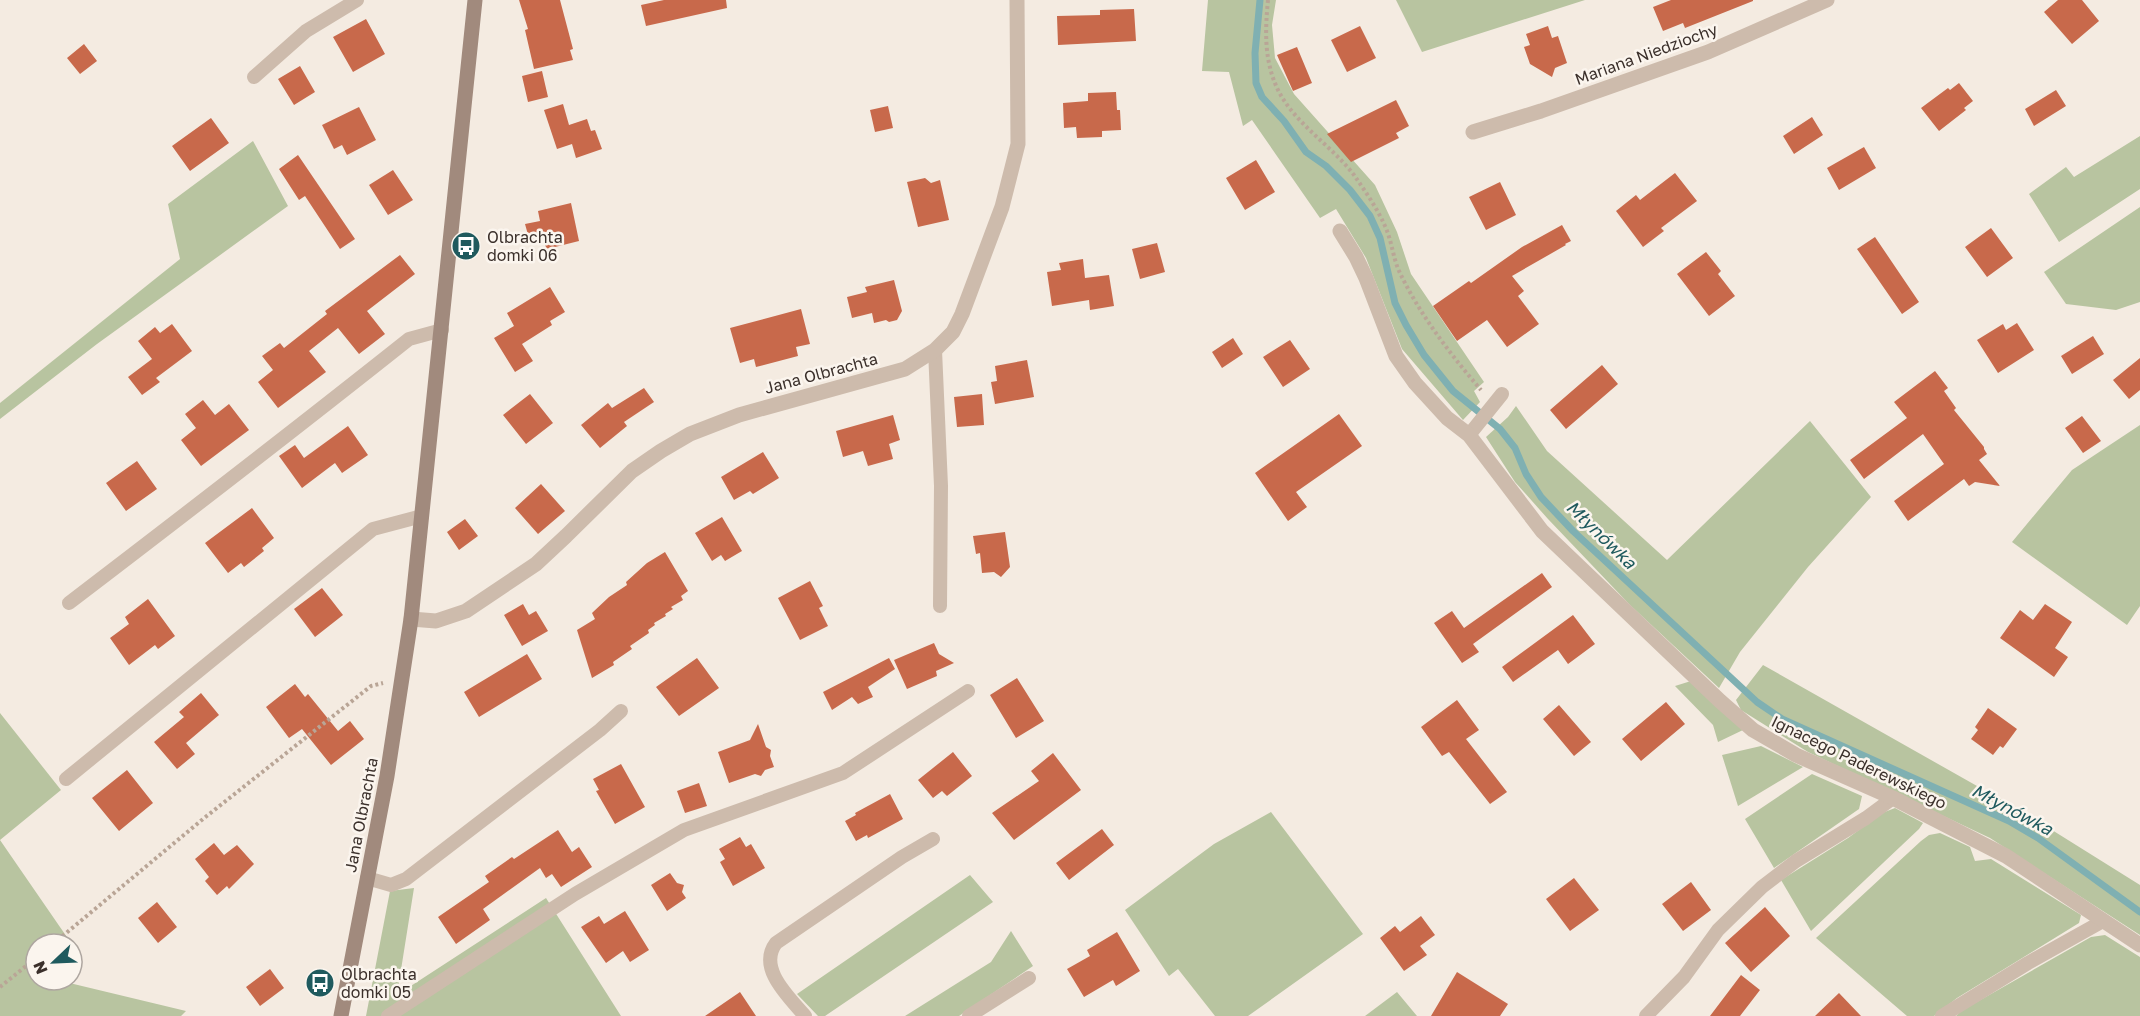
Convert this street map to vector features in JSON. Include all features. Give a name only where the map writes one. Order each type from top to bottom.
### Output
[{"type":"street","name":"Jana Olbrachta","points":[[341,1016],[387,776],[411,620],[476,0]]},
{"type":"street","name":"Jana Olbrachta","points":[[411,620],[436,621],[466,611],[536,564],[632,471],[690,434],[739,415],[905,369],[935,350],[953,332],[962,314],[1002,207],[1018,144],[1017,0]]},
{"type":"street","name":"Mariana Niedziochy","points":[[1473,132],[1541,111],[1708,52],[1827,0]]},
{"type":"street","name":"Ignacego Paderewskiego","points":[[1340,231],[1366,278],[1396,356],[1415,383],[1447,418],[1472,431],[1542,531],[1719,701],[1753,730],[1796,755],[1893,798],[2006,856],[2140,945]]},
{"type":"lane","points":[[254,77],[306,31],[357,0]]},
{"type":"lane","points":[[69,603],[245,469],[409,339],[442,330]]},
{"type":"lane","points":[[935,350],[941,486],[940,606]]},
{"type":"lane","points":[[1472,431],[1502,394]]},
{"type":"lane","points":[[66,779],[373,529],[422,516]]},
{"type":"lane","points":[[388,1016],[575,894],[684,830],[843,773],[968,691]]},
{"type":"lane","points":[[367,878],[391,885],[406,879],[600,730],[621,711]]},
{"type":"lane","points":[[1646,1016],[1684,977],[1718,930],[1762,887],[1796,861],[1866,819],[1893,798]]},
{"type":"lane","points":[[805,1016],[774,976],[769,958],[771,949],[776,943],[902,857],[933,839]]},
{"type":"lane","points":[[1942,1016],[2028,963],[2103,921]]},
{"type":"lane","points":[[969,1016],[1029,978]]},
{"type":"path","points":[[1268,0],[1266,49],[1269,69],[1278,90],[1286,104],[1352,173],[1385,226],[1399,271],[1410,292],[1491,406]]},
{"type":"path","points":[[67,932],[203,819],[371,686],[385,682]]},
{"type":"path","points":[[0,987],[24,968]]},
{"type":"green space","points":[[1208,0],[1276,0],[1272,25],[1275,58],[1294,94],[1375,185],[1397,232],[1411,274],[1484,382],[1474,391],[1480,402],[1463,420],[1402,349],[1366,258],[1336,209],[1320,218],[1252,120],[1243,126],[1229,72],[1202,71]]},
{"type":"green space","points":[[1396,0],[1585,0],[1422,52]]},
{"type":"green space","points":[[2140,136],[2140,189],[2059,242],[2029,194],[2066,167],[2074,177]]},
{"type":"green space","points":[[253,141],[288,206],[97,344],[0,419],[0,403],[180,259],[168,204]]},
{"type":"green space","points":[[2140,207],[2140,302],[2116,310],[2066,304],[2044,272]]},
{"type":"green space","points":[[1516,406],[1547,451],[1667,560],[1810,421],[1871,497],[1808,567],[1740,652],[1719,688],[1630,605],[1515,482],[1486,437],[1508,417]]},
{"type":"green space","points":[[2140,425],[2140,606],[2127,625],[2012,542],[2072,470]]},
{"type":"green space","points":[[1763,665],[2023,812],[2140,885],[2140,935],[1990,838],[1808,752],[1741,710],[1736,700]]},
{"type":"green space","points":[[1691,681],[1743,730],[1718,742],[1713,725],[1675,686]]},
{"type":"green space","points":[[0,713],[61,790],[0,840]]},
{"type":"green space","points":[[1761,746],[1803,767],[1738,806],[1722,755]]},
{"type":"green space","points":[[1812,774],[1862,796],[1859,809],[1774,868],[1745,819]]},
{"type":"green space","points":[[1895,808],[1923,823],[1811,931],[1781,880],[1848,838],[1882,813]]},
{"type":"green space","points":[[1271,812],[1363,934],[1248,1016],[1215,1016],[1178,969],[1169,976],[1125,910],[1214,844]]},
{"type":"green space","points":[[1940,833],[1970,847],[1975,861],[1991,859],[2081,915],[2079,923],[1957,998],[1934,1016],[1907,1016],[1816,938],[1921,841],[1929,835]]},
{"type":"green space","points":[[0,840],[63,932],[24,932],[24,992],[84,992],[84,986],[186,1011],[181,1016],[0,1016]]},
{"type":"green space","points":[[970,875],[993,902],[825,1016],[818,1016],[797,994]]},
{"type":"green space","points":[[414,888],[397,995],[546,898],[621,1016],[366,1016],[390,891]]},
{"type":"green space","points":[[1011,931],[1033,966],[959,1016],[905,1016],[991,962]]},
{"type":"green space","points":[[2105,935],[2140,957],[2140,1016],[1956,1016],[2091,937]]},
{"type":"green space","points":[[1397,992],[1417,1016],[1365,1016]]},
{"type":"building","points":[[519,0],[560,0],[573,49],[570,50],[573,60],[534,69],[525,30],[528,29]]},
{"type":"building","points":[[664,0],[726,0],[727,8],[646,26],[641,5]]},
{"type":"building","points":[[1671,0],[1753,1],[1685,28],[1683,23],[1663,31],[1653,7]]},
{"type":"building","points":[[2058,0],[2082,0],[2099,21],[2072,44],[2044,12]]},
{"type":"building","points":[[1134,9],[1136,41],[1058,45],[1057,16],[1100,15],[1100,10]]},
{"type":"building","points":[[366,19],[385,54],[353,72],[333,37]]},
{"type":"building","points":[[1360,26],[1376,58],[1347,72],[1331,40]]},
{"type":"building","points":[[1548,26],[1552,38],[1558,36],[1567,63],[1555,68],[1552,77],[1530,64],[1524,47],[1530,45],[1526,34]]},
{"type":"building","points":[[84,44],[97,61],[80,74],[67,58]]},
{"type":"building","points":[[1297,47],[1312,83],[1293,91],[1277,55]]},
{"type":"building","points":[[300,66],[315,92],[294,105],[278,79]]},
{"type":"building","points":[[542,71],[548,97],[528,102],[522,76]]},
{"type":"building","points":[[1959,83],[1973,101],[1964,108],[1966,110],[1939,131],[1921,108],[1948,88],[1950,90]]},
{"type":"building","points":[[2056,90],[2066,106],[2034,126],[2025,109]]},
{"type":"building","points":[[1116,92],[1121,130],[1102,131],[1102,137],[1077,138],[1076,127],[1064,128],[1063,103],[1088,101],[1088,93]]},
{"type":"building","points":[[1396,100],[1409,126],[1396,133],[1399,138],[1351,162],[1327,134]]},
{"type":"building","points":[[563,104],[569,125],[587,119],[591,131],[595,130],[602,149],[576,158],[572,144],[557,149],[544,110]]},
{"type":"building","points":[[888,106],[893,128],[875,132],[870,110]]},
{"type":"building","points":[[359,107],[376,140],[347,155],[342,145],[334,149],[322,125]]},
{"type":"building","points":[[1812,117],[1823,135],[1794,154],[1783,136]]},
{"type":"building","points":[[211,118],[229,143],[190,171],[172,146]]},
{"type":"building","points":[[1864,147],[1876,168],[1839,190],[1827,168]]},
{"type":"building","points":[[298,155],[355,239],[340,249],[305,196],[299,200],[279,169]]},
{"type":"building","points":[[1256,160],[1275,192],[1245,210],[1226,178]]},
{"type":"building","points":[[393,170],[413,200],[388,215],[369,185]]},
{"type":"building","points":[[1675,173],[1697,201],[1661,228],[1664,231],[1643,247],[1616,211],[1636,195],[1640,200]]},
{"type":"building","points":[[925,178],[931,183],[940,180],[949,220],[918,227],[907,182]]},
{"type":"building","points":[[1500,182],[1516,215],[1486,230],[1469,197]]},
{"type":"building","points":[[571,203],[579,241],[547,249],[542,239],[530,242],[525,224],[540,221],[538,211]]},
{"type":"building","points":[[1562,225],[1571,241],[1512,276],[1524,291],[1518,296],[1539,324],[1507,347],[1487,320],[1457,341],[1433,306],[1469,281],[1471,283],[1522,247]]},
{"type":"building","points":[[1991,228],[2013,258],[1987,277],[1965,247]]},
{"type":"building","points":[[1875,237],[1919,302],[1902,314],[1857,249]]},
{"type":"building","points":[[1157,243],[1165,272],[1140,279],[1132,249]]},
{"type":"building","points":[[1706,252],[1721,271],[1718,274],[1735,296],[1709,316],[1677,274]]},
{"type":"building","points":[[400,255],[415,274],[367,311],[385,334],[359,354],[338,328],[309,351],[326,372],[278,408],[258,382],[273,370],[262,356],[280,343],[284,348],[327,314],[325,311]]},
{"type":"building","points":[[1083,259],[1085,278],[1109,275],[1114,306],[1090,310],[1089,300],[1052,306],[1047,272],[1061,270],[1059,263]]},
{"type":"building","points":[[894,280],[902,311],[897,320],[874,323],[872,313],[852,318],[847,297],[867,292],[865,287]]},
{"type":"building","points":[[550,287],[565,312],[550,321],[552,325],[522,344],[533,361],[515,372],[494,338],[514,326],[507,313]]},
{"type":"building","points":[[801,309],[810,344],[796,347],[798,356],[756,367],[754,359],[740,363],[730,328]]},
{"type":"building","points":[[2017,323],[2034,350],[1998,373],[1977,340],[2003,324],[2006,330]]},
{"type":"building","points":[[172,324],[192,351],[156,378],[160,382],[142,395],[128,377],[152,359],[138,341],[155,327],[160,333]]},
{"type":"building","points":[[2093,336],[2104,354],[2072,374],[2061,356]]},
{"type":"building","points":[[1233,338],[1243,354],[1222,368],[1212,352]]},
{"type":"building","points":[[1290,340],[1310,369],[1283,387],[1263,357]]},
{"type":"building","points":[[2140,358],[2140,390],[2129,399],[2113,380]]},
{"type":"building","points":[[1027,360],[1034,397],[995,404],[991,382],[997,381],[995,366]]},
{"type":"building","points":[[1602,365],[1618,384],[1566,429],[1550,410]]},
{"type":"building","points":[[1935,371],[1948,388],[1944,391],[1956,408],[1954,410],[1984,447],[1987,454],[1979,460],[2000,486],[1975,482],[1969,486],[1964,479],[1908,521],[1894,501],[1944,464],[1923,434],[1864,479],[1850,460],[1907,418],[1894,402]]},
{"type":"building","points":[[644,388],[654,402],[624,422],[627,426],[600,448],[581,425],[608,403],[612,408]]},
{"type":"building","points":[[530,394],[553,423],[526,444],[503,415]]},
{"type":"building","points":[[982,394],[984,425],[957,427],[954,397]]},
{"type":"building","points":[[203,400],[215,415],[229,404],[249,430],[201,466],[181,440],[196,428],[185,414]]},
{"type":"building","points":[[1339,414],[1362,446],[1296,492],[1307,507],[1288,521],[1255,473]]},
{"type":"building","points":[[893,415],[900,440],[889,444],[893,459],[868,466],[863,451],[843,457],[836,431]]},
{"type":"building","points":[[2082,416],[2101,441],[2083,453],[2065,428]]},
{"type":"building","points":[[348,426],[368,455],[342,473],[335,463],[302,488],[279,456],[295,445],[304,458]]},
{"type":"building","points":[[763,452],[779,478],[753,494],[750,491],[734,500],[721,477]]},
{"type":"building","points":[[137,461],[157,489],[126,511],[106,483]]},
{"type":"building","points":[[541,484],[565,511],[538,534],[515,508]]},
{"type":"building","points":[[252,508],[274,538],[262,548],[264,551],[244,567],[241,563],[228,573],[205,543]]},
{"type":"building","points":[[722,517],[742,551],[725,561],[721,555],[712,561],[695,533]]},
{"type":"building","points":[[465,519],[478,536],[459,550],[447,532]]},
{"type":"building","points":[[1005,532],[1010,567],[1001,577],[994,572],[982,573],[980,553],[976,554],[973,536]]},
{"type":"building","points":[[665,552],[688,591],[681,596],[683,600],[671,607],[673,609],[665,614],[666,616],[654,623],[655,625],[648,630],[649,633],[630,646],[632,649],[613,662],[614,665],[592,678],[577,630],[595,619],[592,613],[609,597],[627,585],[626,582],[647,563]]},
{"type":"building","points":[[1542,573],[1552,587],[1473,644],[1479,652],[1462,663],[1434,623],[1452,611],[1464,628]]},
{"type":"building","points":[[810,581],[823,606],[819,608],[828,626],[800,640],[778,598]]},
{"type":"building","points":[[322,588],[343,615],[315,637],[294,609]]},
{"type":"building","points":[[148,599],[175,636],[158,649],[155,645],[129,665],[110,638],[129,624],[125,617]]},
{"type":"building","points":[[523,604],[529,615],[536,611],[548,631],[522,646],[504,615]]},
{"type":"building","points":[[2045,604],[2072,622],[2055,648],[2068,657],[2054,677],[2000,638],[2020,610],[2033,620]]},
{"type":"building","points":[[1573,615],[1595,644],[1568,664],[1558,650],[1513,682],[1502,667]]},
{"type":"building","points":[[934,643],[939,654],[954,663],[936,671],[937,676],[907,689],[894,660]]},
{"type":"building","points":[[527,654],[542,679],[479,717],[464,692]]},
{"type":"building","points":[[697,658],[719,688],[679,716],[656,687]]},
{"type":"building","points":[[889,658],[895,669],[868,687],[873,697],[858,704],[852,697],[832,710],[823,692]]},
{"type":"building","points":[[1017,678],[1044,721],[1016,738],[990,695]]},
{"type":"building","points":[[295,684],[305,697],[308,694],[338,731],[350,721],[364,739],[331,765],[302,729],[289,738],[266,707]]},
{"type":"building","points":[[201,693],[219,715],[186,743],[195,754],[177,769],[154,742],[184,717],[179,712]]},
{"type":"building","points":[[1457,700],[1479,730],[1466,739],[1507,792],[1490,804],[1449,752],[1442,756],[1421,727]]},
{"type":"building","points":[[1666,702],[1685,724],[1641,761],[1622,739]]},
{"type":"building","points":[[1559,705],[1591,742],[1574,756],[1543,719]]},
{"type":"building","points":[[1988,708],[2017,729],[2003,748],[2000,746],[1993,755],[1971,739],[1978,730],[1975,727]]},
{"type":"building","points":[[758,724],[766,747],[771,750],[770,756],[774,767],[765,770],[761,776],[755,774],[729,783],[718,752],[750,740]]},
{"type":"building","points":[[953,752],[972,776],[947,796],[942,791],[933,798],[918,780]]},
{"type":"building","points":[[1053,753],[1081,790],[1014,840],[992,813],[1039,781],[1031,771]]},
{"type":"building","points":[[621,764],[645,807],[615,824],[596,791],[599,790],[593,779]]},
{"type":"building","points":[[127,770],[153,803],[119,831],[92,798]]},
{"type":"building","points":[[699,783],[707,806],[685,813],[677,791]]},
{"type":"building","points":[[890,794],[903,819],[868,838],[867,835],[856,841],[845,821]]},
{"type":"building","points":[[1102,829],[1114,845],[1069,880],[1056,863]]},
{"type":"building","points":[[558,830],[572,852],[579,847],[592,867],[561,887],[552,874],[546,878],[540,868],[483,909],[490,920],[456,944],[438,917],[489,882],[485,876]]},
{"type":"building","points":[[740,837],[746,847],[751,844],[765,868],[733,886],[720,862],[725,859],[719,849]]},
{"type":"building","points":[[214,843],[224,855],[237,845],[254,864],[229,889],[227,886],[217,895],[205,881],[209,877],[195,859]]},
{"type":"building","points":[[670,873],[677,883],[684,885],[682,892],[686,898],[667,911],[651,885]]},
{"type":"building","points":[[1574,878],[1599,910],[1570,931],[1546,899]]},
{"type":"building","points":[[1691,882],[1711,910],[1683,931],[1662,904]]},
{"type":"building","points":[[157,902],[177,927],[158,943],[138,918]]},
{"type":"building","points":[[1765,907],[1790,936],[1751,972],[1725,943]]},
{"type":"building","points":[[625,911],[649,950],[630,962],[623,951],[606,963],[581,927],[599,916],[604,924]]},
{"type":"building","points":[[1421,916],[1435,935],[1420,946],[1427,955],[1404,971],[1380,938],[1395,926],[1400,932]]},
{"type":"building","points":[[1117,932],[1140,971],[1116,986],[1113,980],[1084,997],[1067,969],[1090,956],[1087,950]]},
{"type":"building","points":[[270,969],[284,988],[260,1006],[246,987]]},
{"type":"building","points":[[1457,972],[1508,1004],[1500,1016],[1431,1016]]},
{"type":"building","points":[[1741,975],[1760,990],[1740,1016],[1710,1016]]},
{"type":"building","points":[[740,992],[756,1016],[705,1016]]},
{"type":"building","points":[[1839,993],[1861,1016],[1815,1016]]},
{"type":"waterway","name":"Młynówka","points":[[1260,0],[1255,53],[1256,83],[1262,97],[1284,121],[1306,152],[1326,166],[1350,190],[1370,216],[1380,238],[1395,303],[1424,355],[1453,391],[1500,429],[1515,448],[1526,474],[1541,497],[1573,531],[1757,702],[1782,719],[2009,821],[2038,838],[2140,912]]},
{"type":"place","name":"Olbrachta domki 06","points":[[466,246]]},
{"type":"place","name":"Olbrachta domki 05","points":[[320,983]]}]
